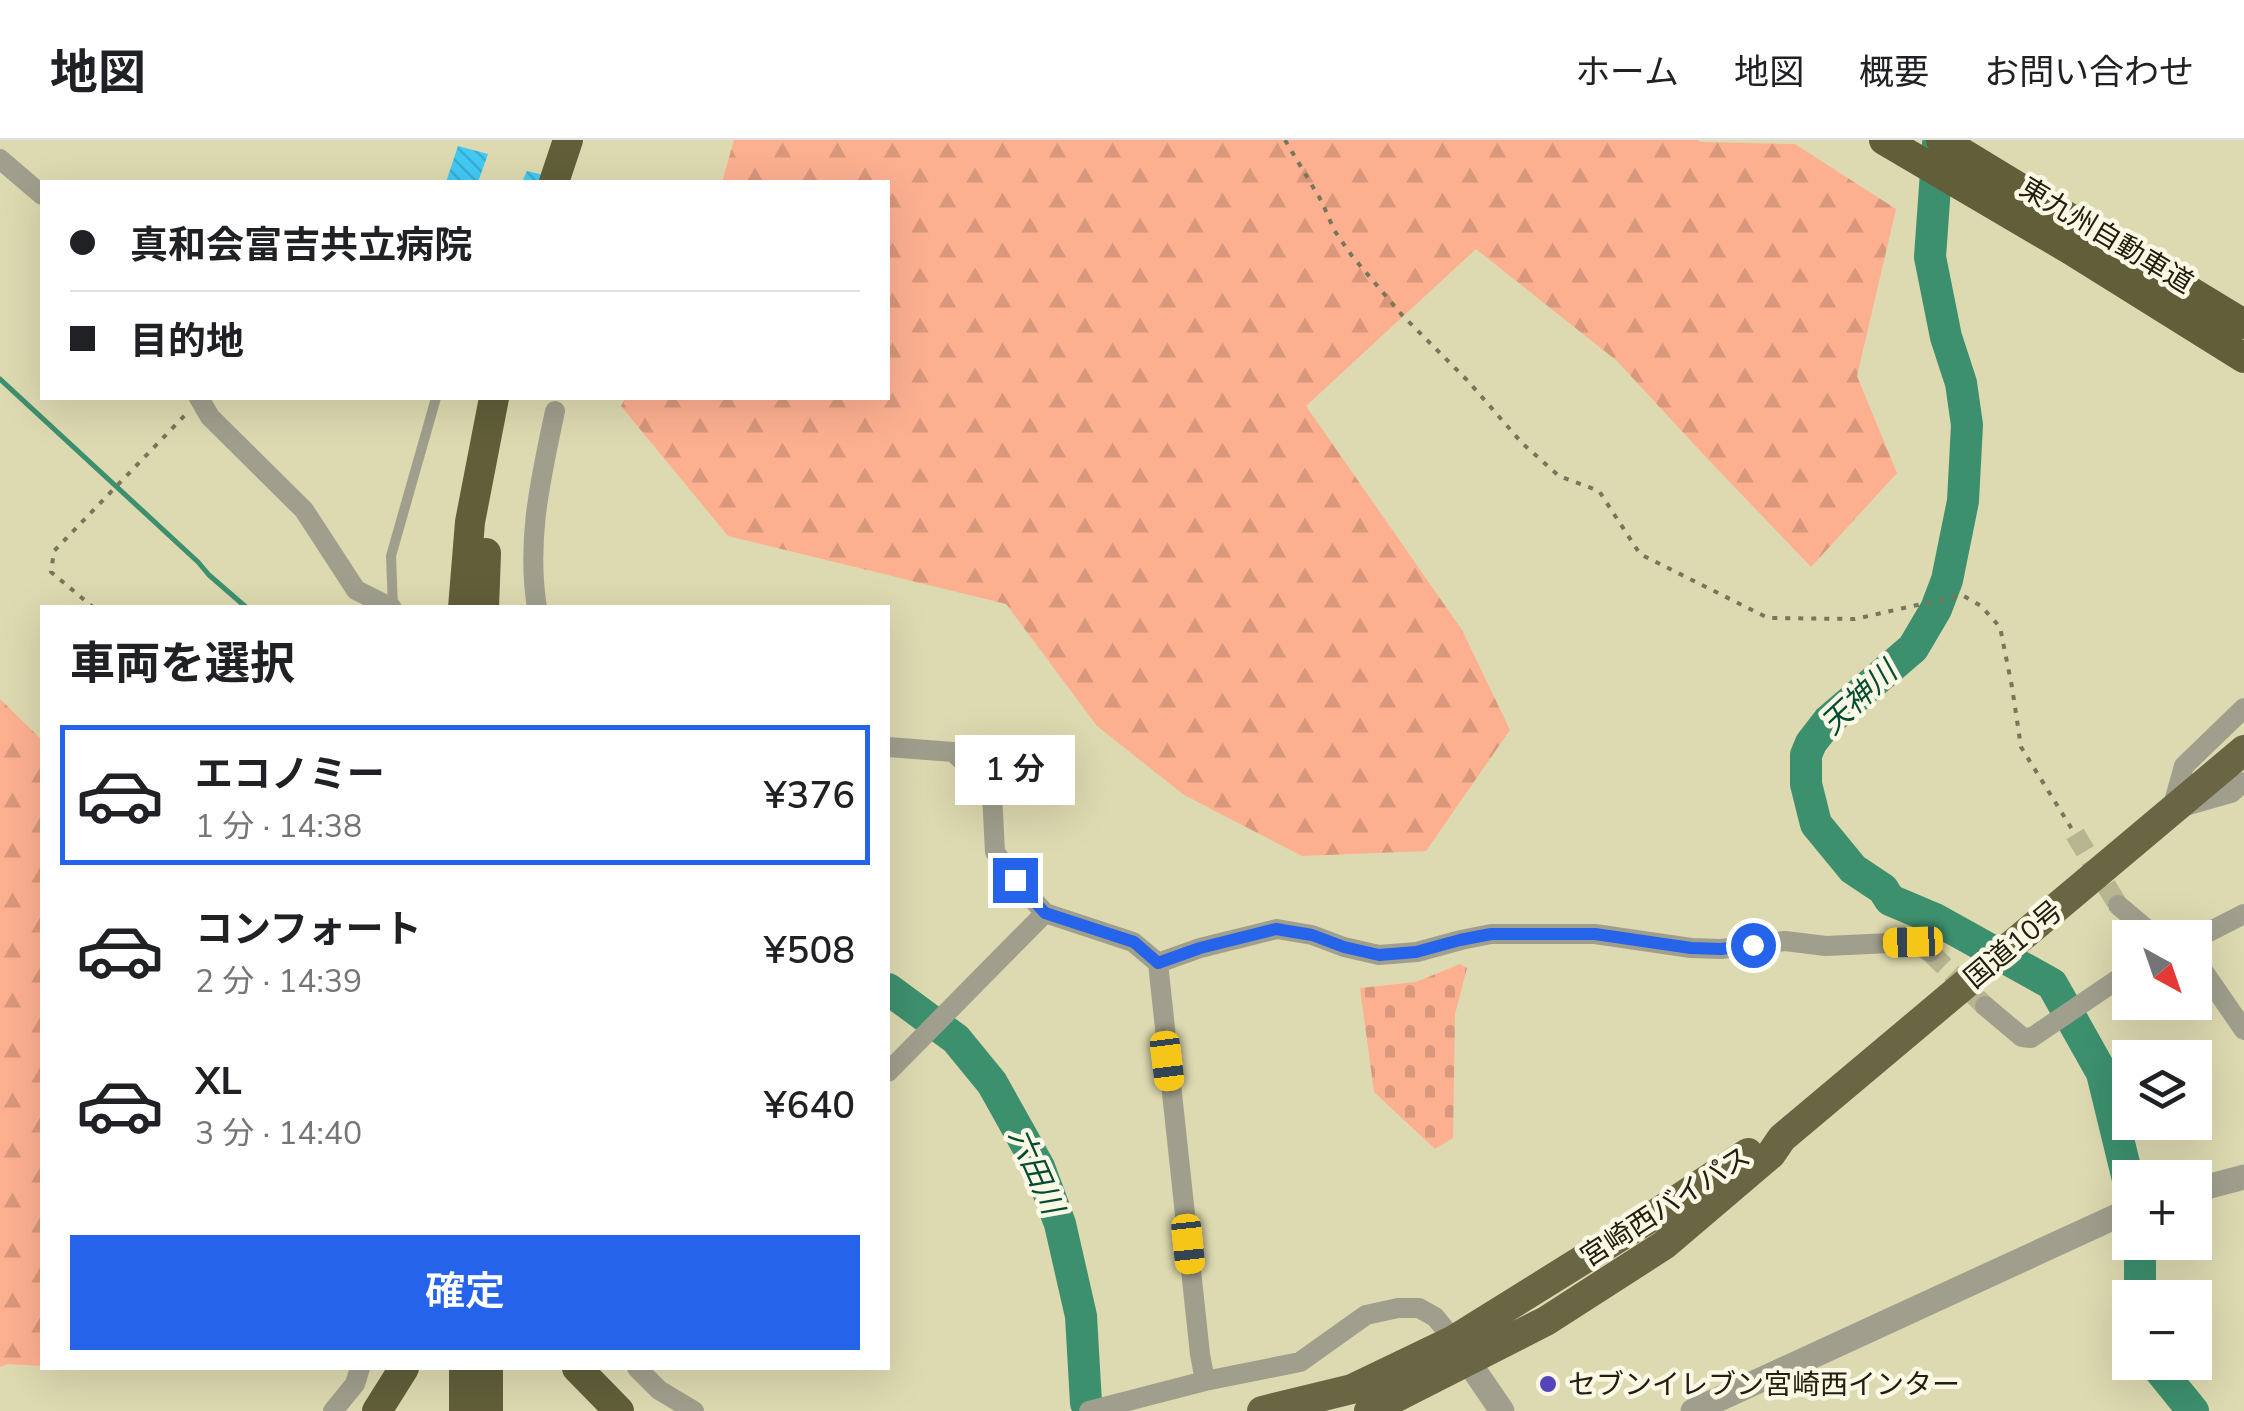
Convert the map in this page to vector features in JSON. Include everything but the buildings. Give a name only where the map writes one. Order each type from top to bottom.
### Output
[{"type":"highway","points":[[555,180],[568,140]]},
{"type":"highway","points":[[577,180],[588,140]]},
{"type":"highway","name":"東九州自動車道","points":[[1884,140],[2244,358]]},
{"type":"highway","name":"東九州自動車道","points":[[1942,140],[2244,324]]},
{"type":"highway","points":[[462,605],[470,522],[494,400]]},
{"type":"highway","points":[[484,605],[489,514],[513,400]]},
{"type":"highway","name":"国道10号","points":[[1782,1138],[2244,750]]},
{"type":"highway","name":"宮崎西バイパス","points":[[1262,1411],[1352,1388],[1546,1321],[1664,1245],[1771,1154],[1782,1138]]},
{"type":"highway","name":"宮崎西バイパス","points":[[1369,1411],[1462,1351]]},
{"type":"highway","points":[[377,1411],[403,1370]]},
{"type":"highway","points":[[464,1370],[464,1411]]},
{"type":"highway","points":[[488,1370],[488,1411]]},
{"type":"highway","points":[[579,1370],[619,1411]]},
{"type":"street","points":[[0,159],[40,193]]},
{"type":"street","points":[[200,400],[210,417],[304,510],[356,590],[386,605]]},
{"type":"street","points":[[537,605],[532,575],[534,514],[554,412]]},
{"type":"street","points":[[2172,810],[2184,766],[2244,708]]},
{"type":"street","points":[[890,747],[953,752],[992,794],[995,852],[1045,913],[1134,942],[1158,963],[1205,1381]]},
{"type":"street","points":[[2172,810],[2231,793],[2244,782]]},
{"type":"street","points":[[2118,905],[2135,920]]},
{"type":"street","points":[[890,1070],[1045,913]]},
{"type":"street","points":[[2212,930],[2244,914]]},
{"type":"street","points":[[1158,963],[1276,929],[1379,955],[1416,952],[1491,934],[1595,934],[1721,949],[1785,942],[1826,946],[1913,942],[1930,952]]},
{"type":"street","points":[[1986,1006],[2022,1037],[2031,1038],[2112,982]]},
{"type":"street","points":[[2212,984],[2244,1030]]},
{"type":"street","points":[[2212,1185],[2244,1177]]},
{"type":"street","points":[[1693,1411],[2112,1219]]},
{"type":"street","points":[[1089,1411],[1300,1362],[1366,1315],[1398,1308],[1419,1308],[1434,1316],[1502,1411]]},
{"type":"street","points":[[334,1411],[355,1384],[359,1370]]},
{"type":"street","points":[[640,1370],[659,1390],[694,1411]]},
{"type":"lane","points":[[392,605],[391,556],[435,400]]},
{"type":"path","points":[[1286,140],[1334,230],[1402,315],[1558,476],[1599,491],[1640,554],[1768,618],[1855,619],[1962,595],[1982,606],[2000,628],[2020,746],[2075,834]]},
{"type":"path","points":[[90,605],[51,572],[54,551],[198,400]]},
{"type":"green space","points":[[734,140],[1697,140],[1795,144],[1896,209],[1857,376],[1897,473],[1811,567],[1617,361],[1476,249],[1306,406],[1462,630],[1510,730],[1426,851],[1302,856],[1184,795],[1097,726],[1006,604],[728,536],[621,406],[624,400],[890,400],[890,180],[723,180]]},
{"type":"green space","points":[[0,699],[40,738],[40,1366],[0,1367]]},
{"type":"green space","points":[[1460,964],[1467,968],[1455,1014],[1453,1138],[1435,1149],[1374,1092],[1360,988],[1416,982]]},
{"type":"waterway","name":"天神川","points":[[1938,144],[1930,257],[1946,337],[1961,383],[1967,425],[1963,501],[1947,580],[1936,609],[1913,648],[1828,721],[1811,743],[1806,755],[1806,784],[1816,824],[1853,869],[1883,889],[1890,900],[1935,919],[2052,984],[2102,1073],[2123,1160]]},
{"type":"waterway","points":[[0,379],[244,605]]},
{"type":"waterway","name":"六田川","points":[[890,990],[956,1039],[992,1083],[1039,1167],[1060,1224],[1081,1316],[1086,1403]]},
{"type":"waterway","name":"天神川","points":[[2140,1260],[2140,1280]]},
{"type":"waterway","name":"天神川","points":[[2168,1380],[2193,1411]]},
{"type":"tunnel","points":[[2075,834],[2118,905]]},
{"type":"tunnel","points":[[1930,952],[1985,1006]]},
{"type":"place","name":"セブンイレブン宮崎西インター","points":[[1548,1384]]},
{"type":"route","points":[[1015,880],[1045,913],[1134,942],[1158,963],[1276,929],[1379,955],[1416,952],[1491,934],[1595,934],[1691,948],[1753,945]]}]
